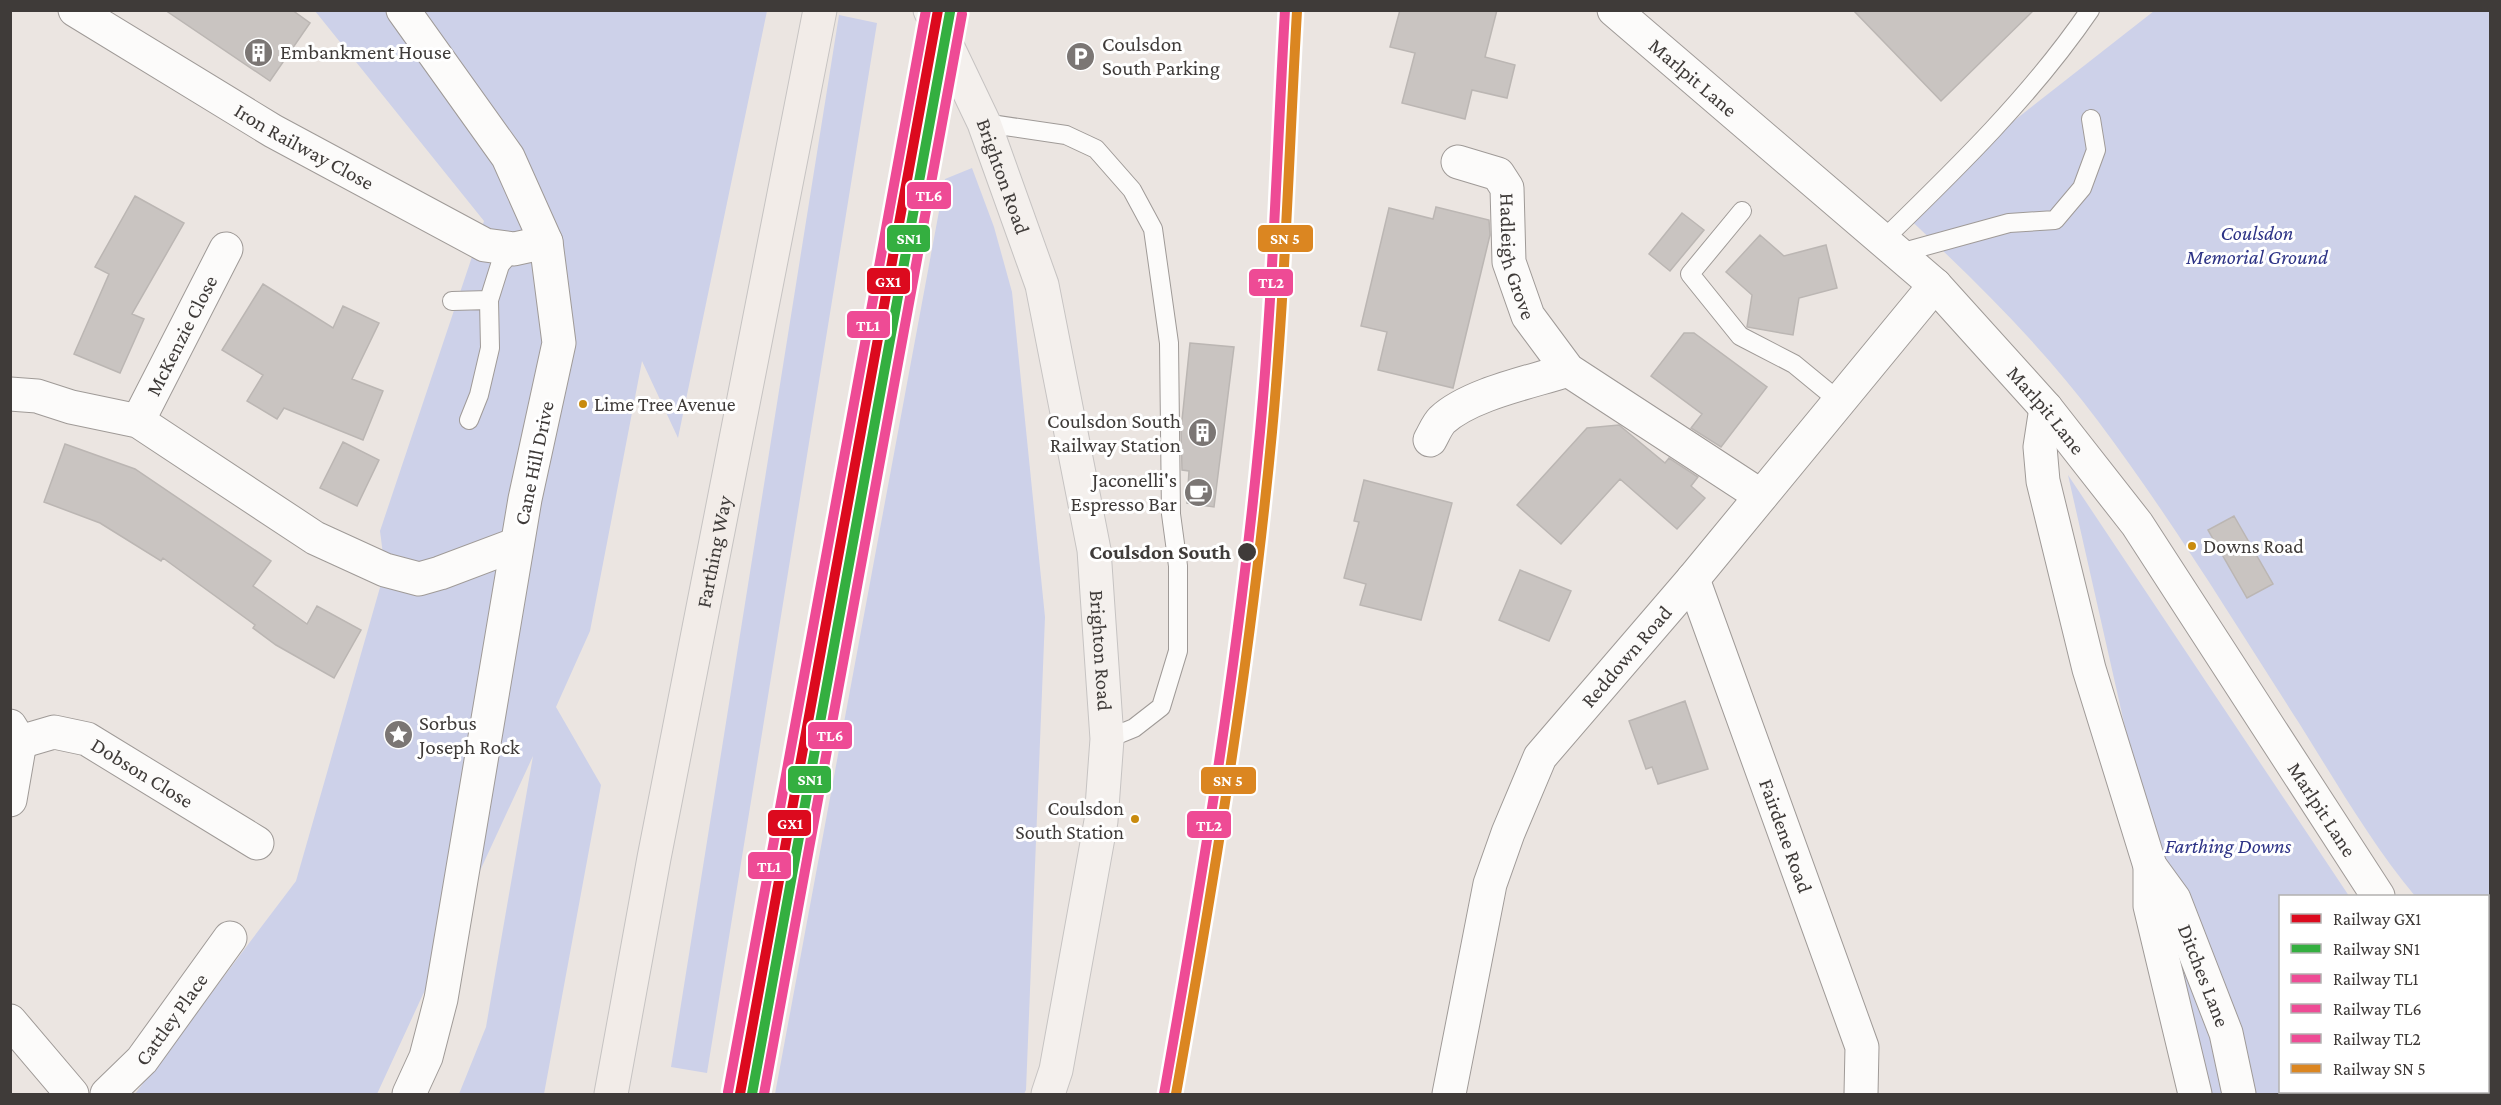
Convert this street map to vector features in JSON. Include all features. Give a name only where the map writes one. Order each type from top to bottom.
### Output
[{"type":"highway","name":"Farthing Way","points":[[611,1095],[656,846],[820,10]]},
{"type":"main road","name":"Brighton Road","points":[[930,10],[984,123],[1042,285],[1094,550],[1120,734],[1101,821],[1056,1070],[1048,1095]]},
{"type":"street","name":"Iron Railway Close","points":[[75,10],[273,131],[485,245],[514,249],[546,242]]},
{"type":"street","name":"Cane Hill Drive","points":[[10,394],[37,396],[71,407],[138,421],[315,538],[385,570],[419,579],[518,544],[559,343],[546,242],[508,157],[403,10]]},
{"type":"street","name":"Marlpit Lane","points":[[1614,10],[1935,285],[2046,408],[2137,525],[2377,895]]},
{"type":"street","name":"Hadleigh Grove","points":[[1458,162],[1498,174],[1507,188],[1509,262],[1528,316],[1568,370],[1761,496]]},
{"type":"street","name":"McKenzie Close","points":[[138,421],[226,249]]},
{"type":"street","name":"Reddown Road","points":[[1449,1095],[1490,885],[1508,833],[1540,757],[1693,579],[1935,285]]},
{"type":"street","points":[[1430,440],[1441,421],[1456,410],[1477,400],[1568,370]]},
{"type":"street","points":[[2046,408],[2040,447],[2043,481],[2089,669],[2150,866],[2150,906],[2195,1095]]},
{"type":"street","points":[[409,1095],[426,1057],[441,999],[518,544]]},
{"type":"street","name":"Fairdene Road","points":[[1693,579],[1862,1047],[1861,1095]]},
{"type":"street","name":"Dobson Close","points":[[15,734],[54,732],[87,739],[256,843]]},
{"type":"street","points":[[10,800],[15,734]]},
{"type":"street","name":"Ditches Lane","points":[[2150,866],[2174,899],[2226,1033],[2239,1095]]},
{"type":"street","name":"Cattley Place","points":[[107,1095],[142,1060],[230,938]]},
{"type":"street","points":[[10,1021],[72,1095]]},
{"type":"lane","points":[[1892,246],[1965,158],[2022,96],[2090,10]]},
{"type":"lane","points":[[1892,246],[2009,223],[2055,220],[2082,188],[2096,150],[2091,119]]},
{"type":"lane","points":[[984,123],[1066,135],[1096,148],[1132,190],[1153,229],[1169,343],[1171,514],[1178,566],[1178,651],[1161,707],[1120,734]]},
{"type":"lane","points":[[1742,211],[1690,274],[1740,336],[1794,364],[1839,401]]},
{"type":"lane","points":[[469,420],[479,395],[490,348],[489,300],[500,265],[514,249]]},
{"type":"lane","points":[[452,301],[489,300]]},
{"type":"green space","points":[[315,11],[767,11],[678,438],[642,361],[590,631],[556,707],[601,785],[544,1094],[459,1094],[486,1027],[533,756],[377,1094],[135,1094],[296,881],[385,570],[380,531],[484,221]]},
{"type":"green space","name":"Coulsdon Memorial Ground","points":[[2154,11],[2490,11],[2490,977],[2489,895],[2414,895],[2340,790],[2202,570],[2098,421],[2028,337],[1900,210]]},
{"type":"green space","points":[[839,15],[877,23],[707,1073],[671,1067]]},
{"type":"green space","points":[[972,168],[994,227],[1012,292],[1045,617],[1026,1090],[1024,1094],[775,1094],[945,179]]},
{"type":"green space","name":"Farthing Downs","points":[[2068,475],[2348,895],[2279,895],[2279,1093],[2345,1094],[2208,1094]]},
{"type":"building","name":"Embankment House","points":[[165,10],[292,10],[310,23],[270,81]]},
{"type":"building","points":[[1400,10],[1497,10],[1485,57],[1515,65],[1507,98],[1472,90],[1465,119],[1402,103],[1415,53],[1390,47]]},
{"type":"building","points":[[1853,10],[2034,10],[1941,101]]},
{"type":"building","points":[[135,196],[184,223],[132,314],[144,319],[120,373],[74,354],[109,274],[95,267]]},
{"type":"building","points":[[1436,207],[1489,220],[1490,235],[1453,388],[1378,370],[1387,332],[1361,326],[1389,208],[1433,219]]},
{"type":"building","points":[[1682,213],[1704,230],[1670,271],[1649,254]]},
{"type":"building","points":[[1760,235],[1784,256],[1826,245],[1837,288],[1799,298],[1793,335],[1747,327],[1752,295],[1726,272]]},
{"type":"building","points":[[263,284],[333,328],[343,306],[379,323],[352,379],[383,391],[363,440],[284,408],[277,419],[247,401],[263,375],[222,350]]},
{"type":"building","points":[[1684,333],[1694,333],[1767,387],[1721,447],[1691,428],[1702,414],[1651,376]]},
{"type":"building","name":"Coulsdon South Railway Station","points":[[1190,343],[1234,347],[1214,507],[1187,503],[1189,471],[1182,470],[1181,430]]},
{"type":"building","points":[[1619,425],[1665,463],[1669,458],[1698,477],[1691,486],[1705,498],[1677,529],[1620,479],[1561,544],[1517,505],[1587,428]]},
{"type":"building","points":[[343,442],[379,460],[357,506],[320,488]]},
{"type":"building","points":[[65,444],[135,469],[271,561],[253,586],[307,624],[317,606],[361,630],[334,678],[276,645],[253,628],[255,625],[163,558],[161,561],[100,523],[44,502]]},
{"type":"building","points":[[1364,480],[1452,503],[1421,620],[1360,605],[1366,584],[1344,578],[1359,522],[1354,521]]},
{"type":"building","points":[[2234,516],[2273,584],[2247,598],[2208,530]]},
{"type":"building","points":[[1520,570],[1571,591],[1549,641],[1499,620]]},
{"type":"building","points":[[1685,701],[1708,769],[1658,784],[1652,767],[1646,769],[1629,721]]},
{"type":"rail line","name":"TL1","points":[[728,1092],[926,10]]},
{"type":"rail line","name":"GX1","points":[[740,1094],[938,10]]},
{"type":"rail line","name":"TL2","points":[[1164,1094],[1219,764],[1242,598],[1260,432],[1268,327],[1285,10]]},
{"type":"rail line","name":"SN1","points":[[752,1094],[950,12]]},
{"type":"rail line","name":"TL6","points":[[764,1094],[962,14]]},
{"type":"transit line","points":[[1176,1094],[1231,764],[1254,599],[1272,432],[1280,327],[1297,11]]},
{"type":"place","name":"Embankment House","points":[[259,52]]},
{"type":"place","name":"Coulsdon South Parking","points":[[1081,56]]},
{"type":"place","name":"Lime Tree Avenue","points":[[583,404]]},
{"type":"place","name":"Coulsdon South Railway Station","points":[[1202,433]]},
{"type":"place","name":"Jaconelli's Espresso Bar","points":[[1198,492]]},
{"type":"place","name":"Downs Road","points":[[2192,546]]},
{"type":"place","name":"Coulsdon South","points":[[1247,552]]},
{"type":"place","name":"Sorbus Joseph Rock","points":[[398,735]]},
{"type":"place","name":"Coulsdon South Station","points":[[1135,819]]}]
